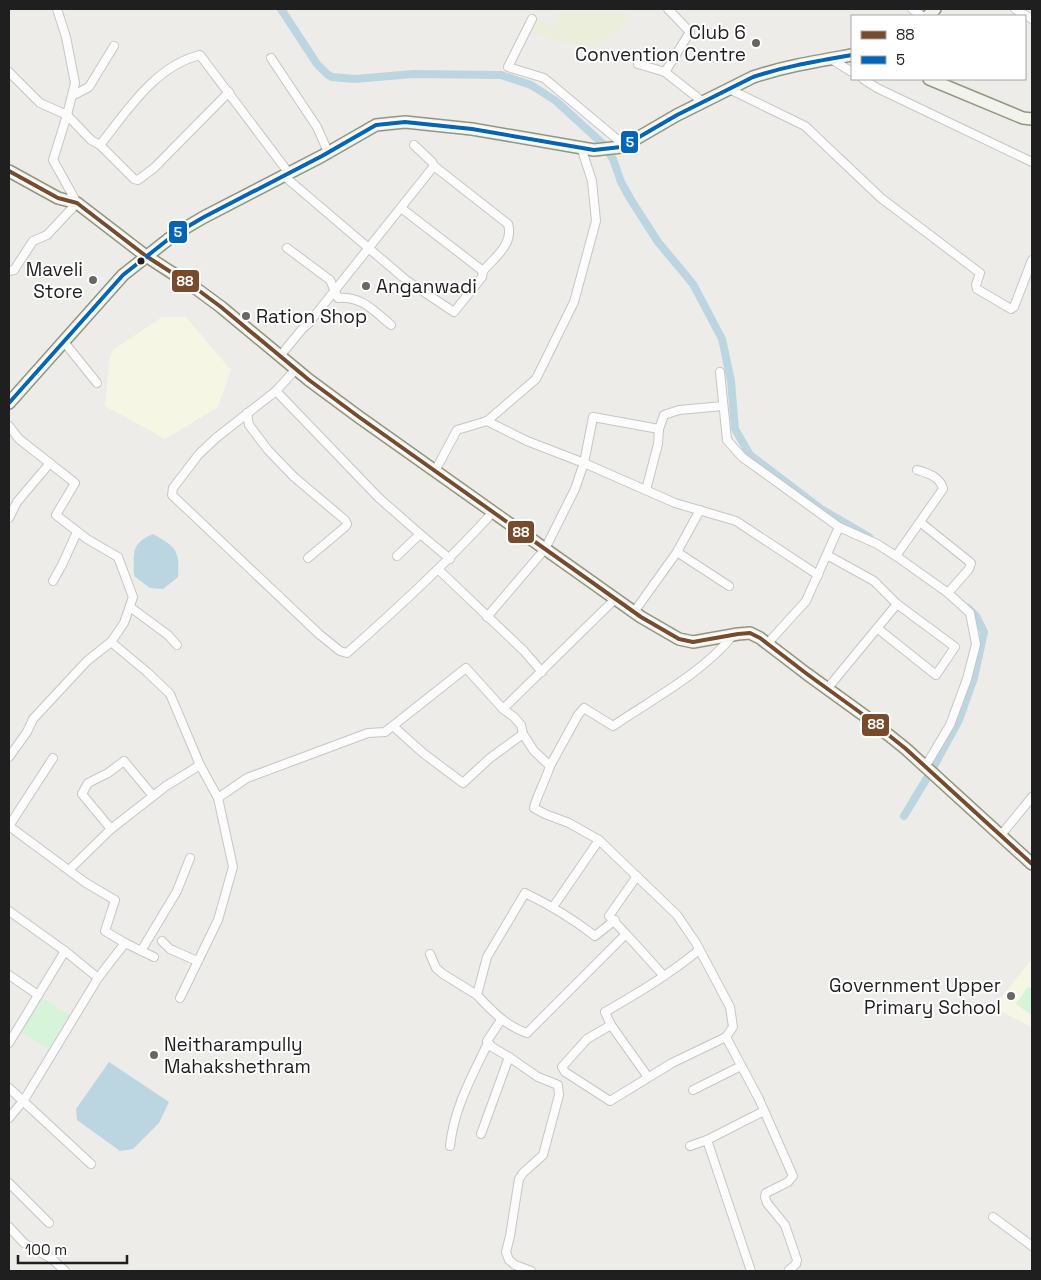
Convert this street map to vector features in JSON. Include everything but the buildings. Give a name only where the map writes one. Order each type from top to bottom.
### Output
[{"type":"main road","points":[[9,404],[123,276],[146,256],[175,234],[204,216],[376,125],[405,122],[472,129],[594,150],[622,146],[753,77],[776,70],[851,55]]},
{"type":"main road","points":[[931,80],[1023,118],[1032,119]]},
{"type":"main road","points":[[9,171],[58,198],[77,203],[146,256],[214,302],[296,369],[435,471],[634,612],[679,639],[693,642],[705,641],[734,634],[750,633],[767,644],[886,732],[1032,864]]},
{"type":"street","points":[[9,271],[14,270],[33,241],[47,235],[77,203],[53,160],[75,83],[66,37],[56,9]]},
{"type":"street","points":[[665,72],[690,32],[668,9]]},
{"type":"street","points":[[532,19],[508,67],[544,78],[622,146]]},
{"type":"street","points":[[72,96],[90,87],[114,46]]},
{"type":"street","points":[[100,145],[136,99],[158,78],[186,59],[200,55],[229,92],[286,174],[406,280],[454,312],[482,278],[483,272],[509,242],[511,233],[508,224],[434,166],[414,145]]},
{"type":"street","points":[[270,58],[317,127],[328,152]]},
{"type":"street","points":[[831,58],[851,71]]},
{"type":"street","points":[[638,64],[665,72],[704,102]]},
{"type":"street","points":[[9,72],[40,103],[67,115],[128,174],[138,180],[154,168],[229,92]]},
{"type":"street","points":[[865,80],[877,88],[1032,162]]},
{"type":"street","points":[[729,89],[804,126],[881,198],[980,273],[976,285],[977,289],[1002,305],[1011,309],[1014,307],[1032,260]]},
{"type":"street","points":[[435,471],[457,430],[487,421],[536,379],[574,302],[596,221],[592,181],[581,147]]},
{"type":"street","points":[[280,356],[335,291],[434,166]]},
{"type":"street","points":[[401,208],[483,272]]},
{"type":"street","points":[[286,248],[330,280],[338,298],[349,297],[358,300],[374,310],[391,325]]},
{"type":"street","points":[[64,342],[97,383]]},
{"type":"street","points":[[296,369],[276,391],[230,425],[199,454],[173,488],[172,495],[319,634],[340,651],[348,652],[439,570],[494,512]]},
{"type":"street","points":[[720,372],[727,440],[742,457],[839,527],[877,544],[896,556],[948,593],[970,613],[976,644],[967,679],[950,725],[925,767]]},
{"type":"street","points":[[276,391],[379,498],[450,558]]},
{"type":"street","points":[[646,490],[658,444],[659,429],[664,415],[679,410],[723,406]]},
{"type":"street","points":[[247,413],[249,425],[268,450],[294,477],[345,520],[347,524],[308,558]]},
{"type":"street","points":[[487,617],[545,549],[574,489],[584,462],[593,417],[659,429]]},
{"type":"street","points":[[487,421],[527,441],[584,462],[675,503],[736,521],[818,575]]},
{"type":"street","points":[[9,426],[19,439],[75,483],[56,515],[77,532],[118,557],[133,597],[124,623],[111,642],[87,661],[33,719],[27,732],[9,758]]},
{"type":"street","points":[[9,518],[17,502],[50,463]]},
{"type":"street","points":[[896,556],[943,486],[931,474],[917,470]]},
{"type":"street","points":[[634,612],[677,552],[700,510]]},
{"type":"street","points":[[920,522],[971,563],[969,569],[948,593]]},
{"type":"street","points":[[767,644],[806,601],[839,527]]},
{"type":"street","points":[[53,581],[77,532]]},
{"type":"street","points":[[397,556],[420,534]]},
{"type":"street","points":[[677,552],[729,586]]},
{"type":"street","points":[[827,554],[874,581],[897,604],[955,647],[936,675],[877,628]]},
{"type":"street","points":[[439,570],[524,651],[542,672]]},
{"type":"street","points":[[503,709],[616,599]]},
{"type":"street","points":[[827,689],[897,604]]},
{"type":"street","points":[[130,607],[177,645]]},
{"type":"street","points":[[611,1025],[587,1039],[562,1067],[565,1072],[610,1101],[678,1060],[726,1037],[733,1027],[730,1007],[699,950],[677,915],[599,840],[569,823],[534,808],[534,804],[546,781],[550,766],[578,715],[584,708],[613,726],[683,681],[724,647],[734,634]]},
{"type":"street","points":[[111,642],[170,694],[200,765],[218,798],[233,867],[218,920],[180,998]]},
{"type":"street","points":[[218,798],[247,778],[368,733],[385,732],[466,668],[503,709],[521,725],[523,734],[534,751],[550,766]]},
{"type":"street","points":[[393,726],[423,753],[464,783],[490,758],[523,734]]},
{"type":"street","points":[[53,758],[9,826],[86,883],[115,900],[105,931],[124,943],[154,957]]},
{"type":"street","points":[[111,829],[82,794],[88,783],[108,773],[124,761],[153,796]]},
{"type":"street","points":[[69,870],[111,829],[166,786],[200,765]]},
{"type":"street","points":[[1000,835],[1032,797]]},
{"type":"street","points":[[553,907],[599,840]]},
{"type":"street","points":[[140,951],[177,890],[190,858]]},
{"type":"street","points":[[636,876],[610,916],[664,976]]},
{"type":"street","points":[[477,995],[487,957],[525,893],[572,918],[595,936],[615,921]]},
{"type":"street","points":[[9,911],[98,978]]},
{"type":"street","points":[[430,954],[436,968],[443,974],[477,995],[501,1020],[527,1033],[626,934]]},
{"type":"street","points":[[162,940],[170,949],[197,962]]},
{"type":"street","points":[[9,1118],[24,1100],[98,978],[124,943]]},
{"type":"street","points":[[648,1077],[611,1025],[605,1012],[664,976],[699,950]]},
{"type":"street","points":[[9,1043],[64,951]]},
{"type":"street","points":[[9,975],[38,996]]},
{"type":"street","points":[[450,1146],[452,1126],[462,1099],[488,1043],[487,1041],[501,1020]]},
{"type":"street","points":[[726,1037],[764,1111],[793,1176],[788,1182],[766,1193],[765,1197],[767,1203],[785,1225],[797,1260],[796,1264],[787,1271]]},
{"type":"street","points":[[488,1043],[538,1077],[558,1085],[559,1094],[543,1155],[519,1179],[506,1252],[509,1260],[532,1271]]},
{"type":"street","points":[[480,1134],[509,1057]]},
{"type":"street","points":[[693,1090],[742,1066]]},
{"type":"street","points":[[9,1088],[91,1164]]},
{"type":"street","points":[[690,1146],[707,1140],[764,1111]]},
{"type":"street","points":[[707,1140],[751,1271]]},
{"type":"street","points":[[9,1183],[49,1223]]},
{"type":"street","points":[[993,1217],[1032,1246]]},
{"type":"street","points":[[9,1226],[24,1242],[52,1259],[65,1271]]},
{"type":"shaded area","points":[[561,9],[615,9],[629,16],[613,34],[595,46],[573,46],[529,32],[537,18],[551,27]]},
{"type":"shaded area","points":[[162,317],[186,317],[231,370],[218,407],[165,439],[105,406],[110,357],[114,349]]},
{"type":"shaded area","points":[[1032,959],[1032,1025],[1031,1027],[993,1007]]},
{"type":"green space","points":[[1028,987],[1032,989],[1032,1015],[1016,1004]]},
{"type":"green space","points":[[43,998],[69,1015],[48,1049],[21,1032]]},
{"type":"water","points":[[153,534],[172,546],[177,555],[178,577],[163,589],[150,588],[134,576],[135,550],[140,542]]},
{"type":"water","points":[[109,1062],[169,1102],[159,1123],[133,1149],[120,1151],[77,1120],[76,1109]]},
{"type":"waterway","points":[[281,9],[317,64],[332,77],[355,79],[413,74],[501,75],[531,85],[556,101],[603,144],[613,159],[621,182],[631,200],[658,242],[693,284],[722,339],[731,381],[735,429],[750,455],[821,509],[869,537]]},
{"type":"waterway","points":[[934,766],[959,720],[974,678],[984,632],[976,616],[968,608]]},
{"type":"waterway","points":[[904,816],[927,778]]},
{"type":"transit line","name":"5","points":[[9,403],[123,275],[175,234],[322,156],[376,125],[405,122],[472,129],[594,150],[621,147],[677,115],[753,77],[790,67],[851,55]]},
{"type":"transit line","name":"88","points":[[9,171],[58,198],[77,203],[146,256],[221,307],[309,380],[359,417],[641,617],[679,639],[693,642],[750,633],[760,638],[906,749],[1032,864]]},
{"type":"place","name":"Club 6 Convention Centre","points":[[756,43]]},
{"type":"place","name":"Maveli Store","points":[[93,280]]},
{"type":"place","name":"Anganwadi","points":[[366,286]]},
{"type":"place","name":"Ration Shop","points":[[246,316]]},
{"type":"place","name":"Government Upper Primary School","points":[[1011,996]]},
{"type":"place","name":"Neitharampully Mahakshethram","points":[[154,1055]]}]
